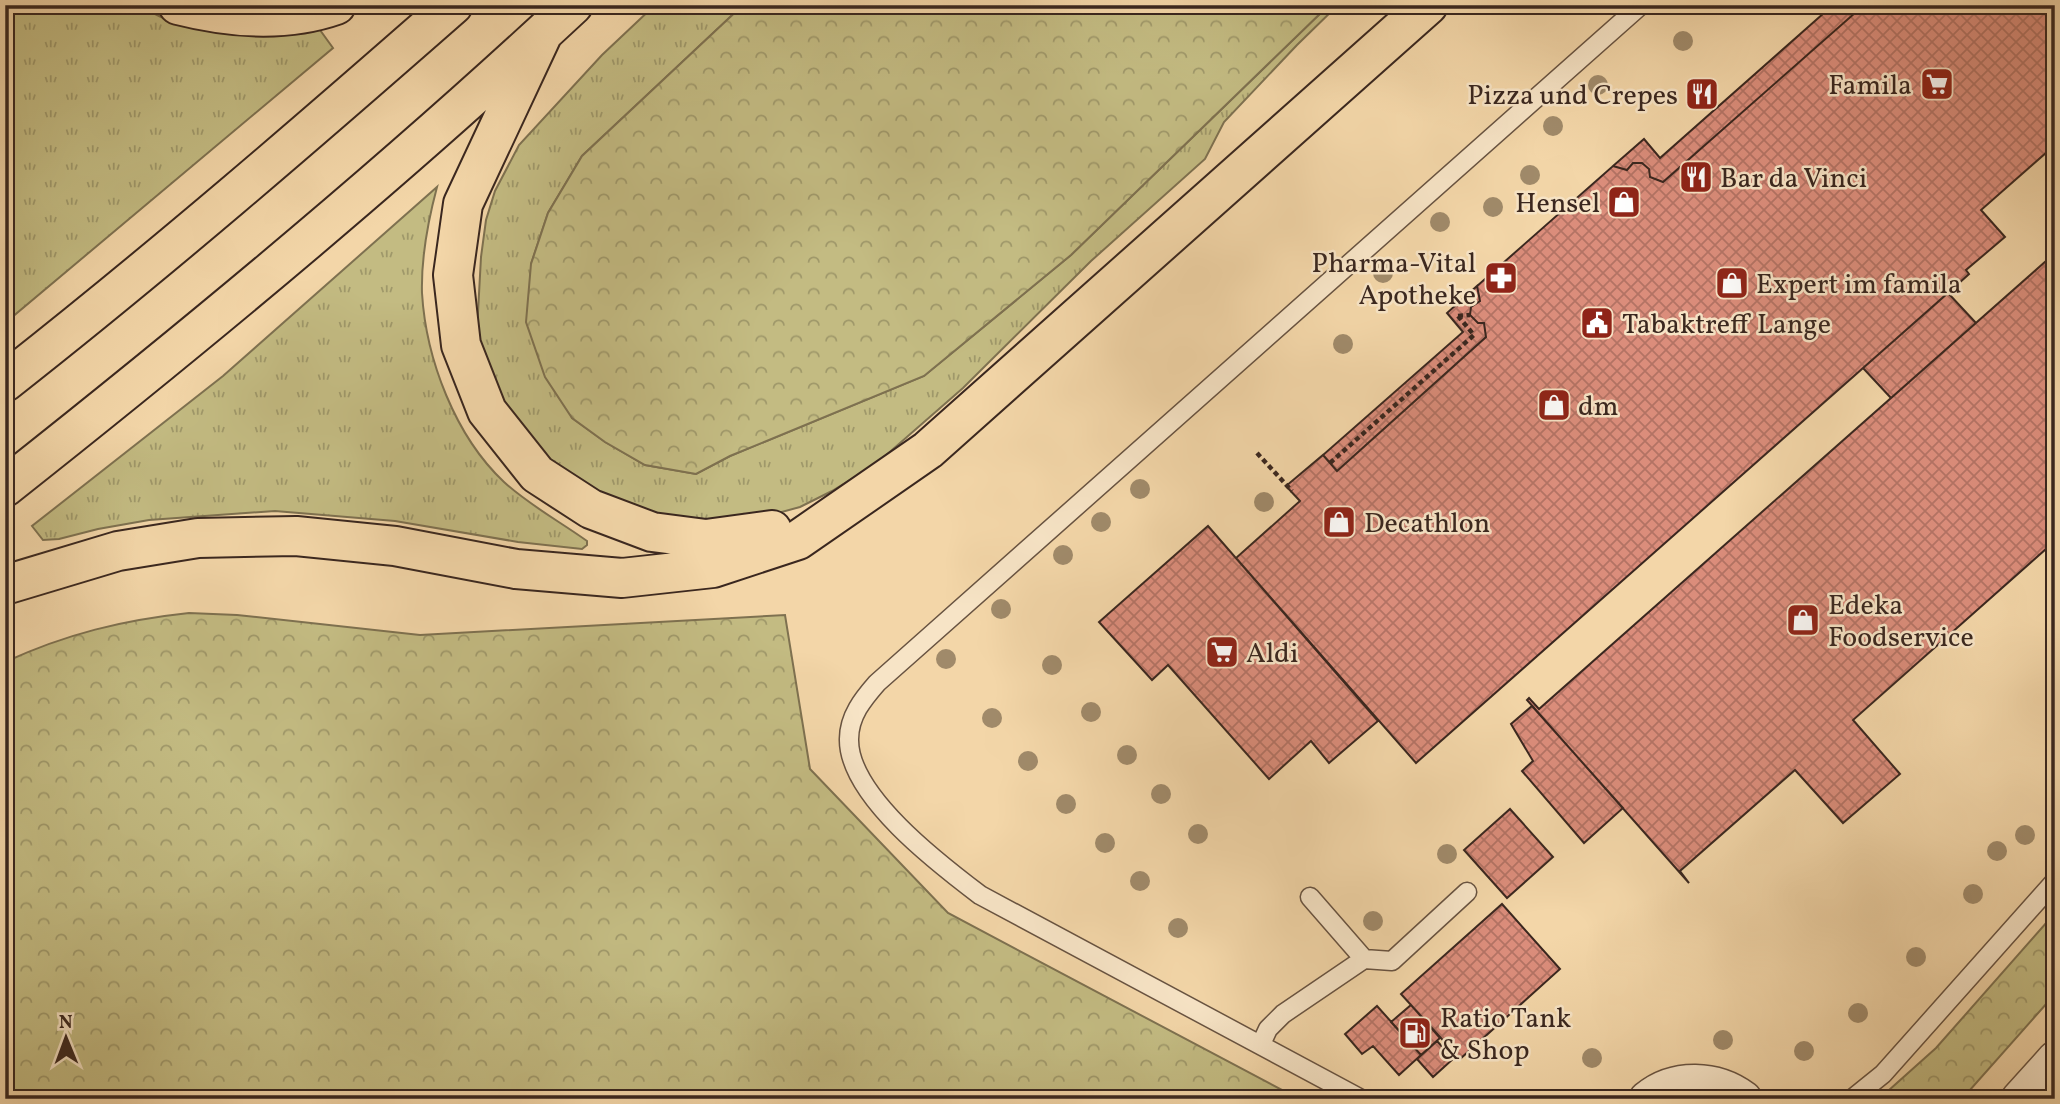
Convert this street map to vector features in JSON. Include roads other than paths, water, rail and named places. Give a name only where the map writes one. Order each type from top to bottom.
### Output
[{"type":"highway","points":[[178,5],[215,14],[278,17],[336,5]]},
{"type":"highway","points":[[5,382],[251,182],[453,5]]},
{"type":"highway","points":[[5,487],[313,235],[573,5]]},
{"type":"highway","points":[[1197,211],[1390,5]]},
{"type":"highway","points":[[5,585],[118,551],[198,538],[296,536],[395,546],[516,569],[622,578],[713,568],[798,540],[928,450],[1428,5]]},
{"type":"highway","points":[[543,33],[463,204],[453,275],[456,303],[461,345],[487,411],[537,474],[591,509],[652,531],[706,538],[768,531],[845,508]]},
{"type":"street","points":[[2020,1099],[2055,1059]]},
{"type":"street","points":[[1647,1099],[1654,1093],[1680,1083],[1707,1082],[1732,1090],[1744,1099]]},
{"type":"lane","points":[[1362,1099],[980,895],[926,854],[871,794],[852,760],[849,739],[852,721],[860,703],[877,683],[1642,5]]},
{"type":"lane","points":[[1852,1099],[1883,1074],[2055,881]]},
{"type":"lane","points":[[1261,1044],[1268,1029],[1283,1014],[1364,959],[1392,961],[1467,892]]},
{"type":"lane","points":[[1310,897],[1364,959]]},
{"type":"place","name":"Famila","points":[[1937,84]]},
{"type":"place","name":"Pizza und Crepes","points":[[1702,94]]},
{"type":"place","name":"Bar da Vinci","points":[[1696,177]]},
{"type":"place","name":"Hensel","points":[[1624,202]]},
{"type":"place","name":"Pharma-Vital Apotheke","points":[[1501,278]]},
{"type":"place","name":"Expert im famila","points":[[1732,283]]},
{"type":"place","name":"Tabaktreff Lange","points":[[1597,323]]},
{"type":"place","name":"dm","points":[[1554,405]]},
{"type":"place","name":"Decathlon","points":[[1339,522]]},
{"type":"place","name":"Edeka Foodservice","points":[[1803,620]]},
{"type":"place","name":"Aldi","points":[[1222,652]]},
{"type":"place","name":"Ratio Tank & Shop","points":[[1415,1033]]}]
